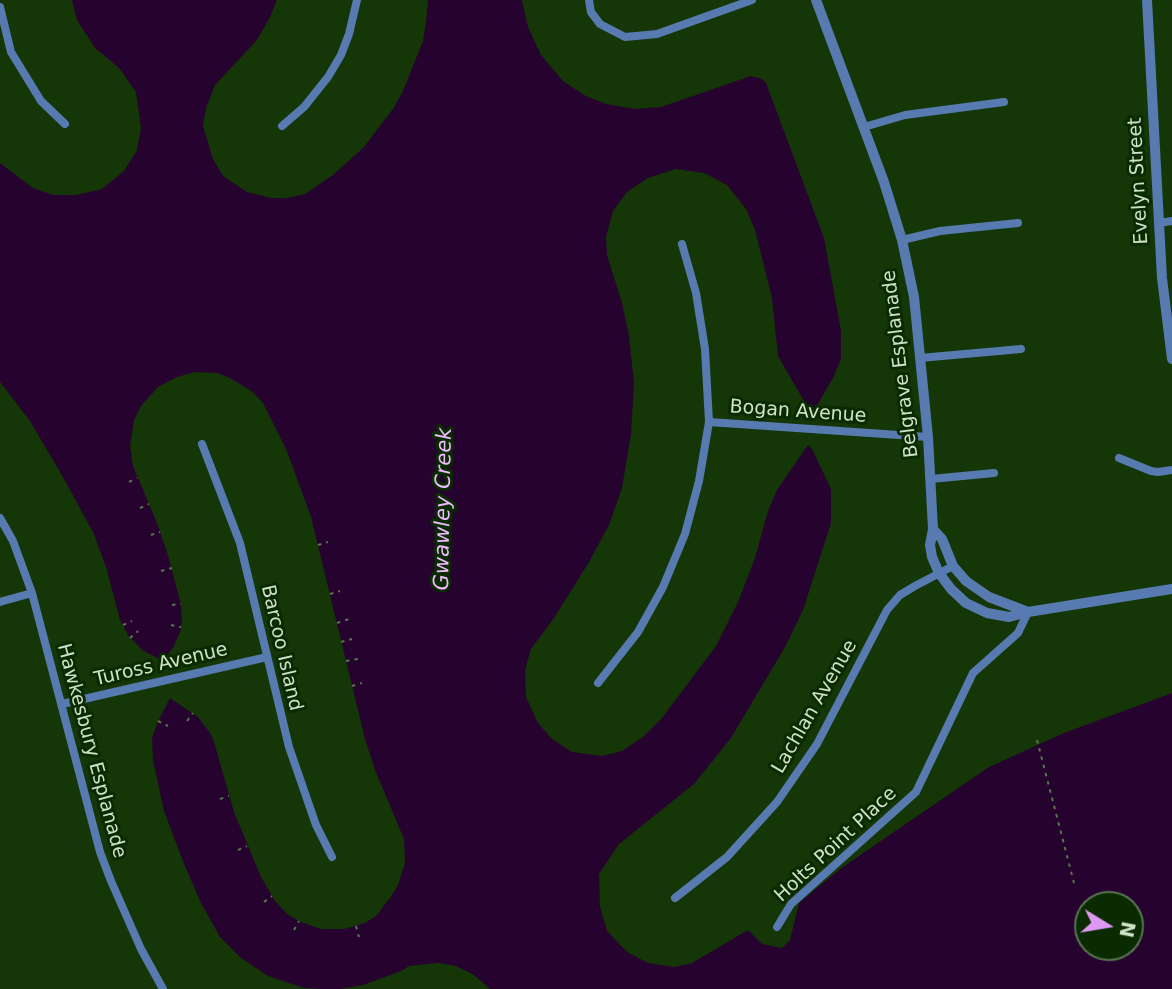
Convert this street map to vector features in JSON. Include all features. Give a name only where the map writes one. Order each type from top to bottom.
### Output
[{"type":"street","points":[[282,126],[304,107],[328,77],[349,34],[357,0]]},
{"type":"street","points":[[589,0],[591,12],[600,24],[625,37],[657,34],[752,0]]},
{"type":"street","name":"Belgrave Esplanade","points":[[816,0],[884,181],[902,240],[914,297],[928,437],[933,529],[930,545],[939,573],[956,594],[977,609],[1009,617],[1028,611],[1172,589]]},
{"type":"street","name":"Evelyn Street","points":[[1147,0],[1163,290],[1172,359]]},
{"type":"street","points":[[0,7],[11,52],[41,101],[65,124]]},
{"type":"street","points":[[864,127],[905,114],[1004,102]]},
{"type":"street","points":[[1160,223],[1172,221]]},
{"type":"street","points":[[902,240],[940,232],[1017,223]]},
{"type":"street","points":[[598,683],[638,632],[663,587],[685,534],[699,481],[709,422],[705,349],[696,293],[682,244]]},
{"type":"street","points":[[920,358],[1021,349]]},
{"type":"street","name":"Bogan Avenue","points":[[709,422],[928,437]]},
{"type":"street","name":"Barcoo Island","points":[[202,444],[240,542],[289,747],[316,825],[332,857]]},
{"type":"street","points":[[1119,458],[1151,471],[1172,470]]},
{"type":"street","points":[[931,479],[994,473]]},
{"type":"street","name":"Hawkesbury Esplanade","points":[[0,518],[13,541],[32,593],[100,852],[141,948],[162,989]]},
{"type":"street","name":"Belgrave Esplanade","points":[[933,529],[942,539],[953,566],[966,581],[1000,602],[1028,611]]},
{"type":"street","name":"Lachlan Avenue","points":[[676,898],[727,857],[777,802],[817,744],[887,610],[901,595],[953,566]]},
{"type":"street","points":[[0,602],[32,593]]},
{"type":"street","name":"Holts Point Place","points":[[777,927],[791,904],[916,792],[973,673],[1018,633],[1028,611]]},
{"type":"street","name":"Tuross Avenue","points":[[62,704],[267,657]]},
{"type":"path","points":[[129,482],[137,478]]},
{"type":"path","points":[[140,508],[149,504]]},
{"type":"path","points":[[151,536],[160,532]]},
{"type":"path","points":[[318,545],[328,542]]},
{"type":"path","points":[[161,571],[172,568]]},
{"type":"path","points":[[330,594],[340,591]]},
{"type":"path","points":[[172,605],[181,604]]},
{"type":"path","points":[[337,623],[349,619]]},
{"type":"path","points":[[123,625],[132,621]]},
{"type":"path","points":[[171,625],[181,627]]},
{"type":"path","points":[[130,638],[138,631]]},
{"type":"path","points":[[341,642],[352,639]]},
{"type":"path","points":[[346,661],[358,659]]},
{"type":"path","points":[[352,686],[362,683]]},
{"type":"path","points":[[187,721],[193,713]]},
{"type":"path","points":[[158,721],[168,726]]},
{"type":"path","points":[[1037,740],[1074,883]]},
{"type":"path","points":[[220,799],[229,796]]},
{"type":"path","points":[[238,850],[247,846]]},
{"type":"path","points":[[264,902],[272,896]]},
{"type":"path","points":[[293,930],[299,921]]},
{"type":"path","points":[[356,926],[359,937]]},
{"type":"water","name":"Gwawley Creek","points":[[72,0],[277,0],[257,40],[215,85],[206,108],[203,126],[213,159],[223,176],[247,192],[271,198],[305,194],[333,175],[363,148],[393,109],[403,91],[423,41],[428,0],[522,0],[528,27],[541,55],[563,81],[584,95],[606,104],[635,109],[661,107],[751,76],[762,79],[766,83],[824,238],[841,331],[841,359],[815,409],[808,408],[778,356],[772,298],[755,230],[746,209],[727,185],[704,173],[676,169],[648,178],[627,192],[613,211],[606,237],[607,255],[629,336],[634,383],[631,434],[622,488],[609,525],[589,562],[531,649],[525,670],[526,697],[538,723],[552,739],[572,752],[602,756],[622,751],[643,737],[662,718],[716,646],[738,602],[777,490],[808,445],[831,489],[831,523],[803,610],[785,647],[731,738],[694,784],[619,844],[599,874],[600,906],[607,931],[627,952],[648,963],[674,967],[692,963],[748,930],[762,944],[782,948],[790,940],[799,903],[840,869],[989,767],[1064,733],[1172,693],[1172,989],[490,989],[474,975],[456,966],[439,963],[409,966],[363,985],[323,989],[304,988],[268,976],[241,958],[220,937],[201,903],[164,811],[153,760],[152,738],[170,698],[198,717],[210,733],[234,812],[261,877],[275,901],[287,914],[321,929],[344,929],[365,923],[376,916],[398,885],[405,863],[404,839],[365,739],[311,517],[287,451],[263,403],[253,392],[230,378],[217,373],[195,372],[177,377],[158,387],[141,406],[134,420],[130,446],[133,466],[157,523],[181,604],[180,632],[163,661],[142,650],[128,635],[120,620],[94,534],[30,421],[0,382],[0,163],[33,188],[53,195],[76,195],[102,189],[124,171],[137,150],[141,128],[136,92],[119,68],[95,48],[77,20]]}]
